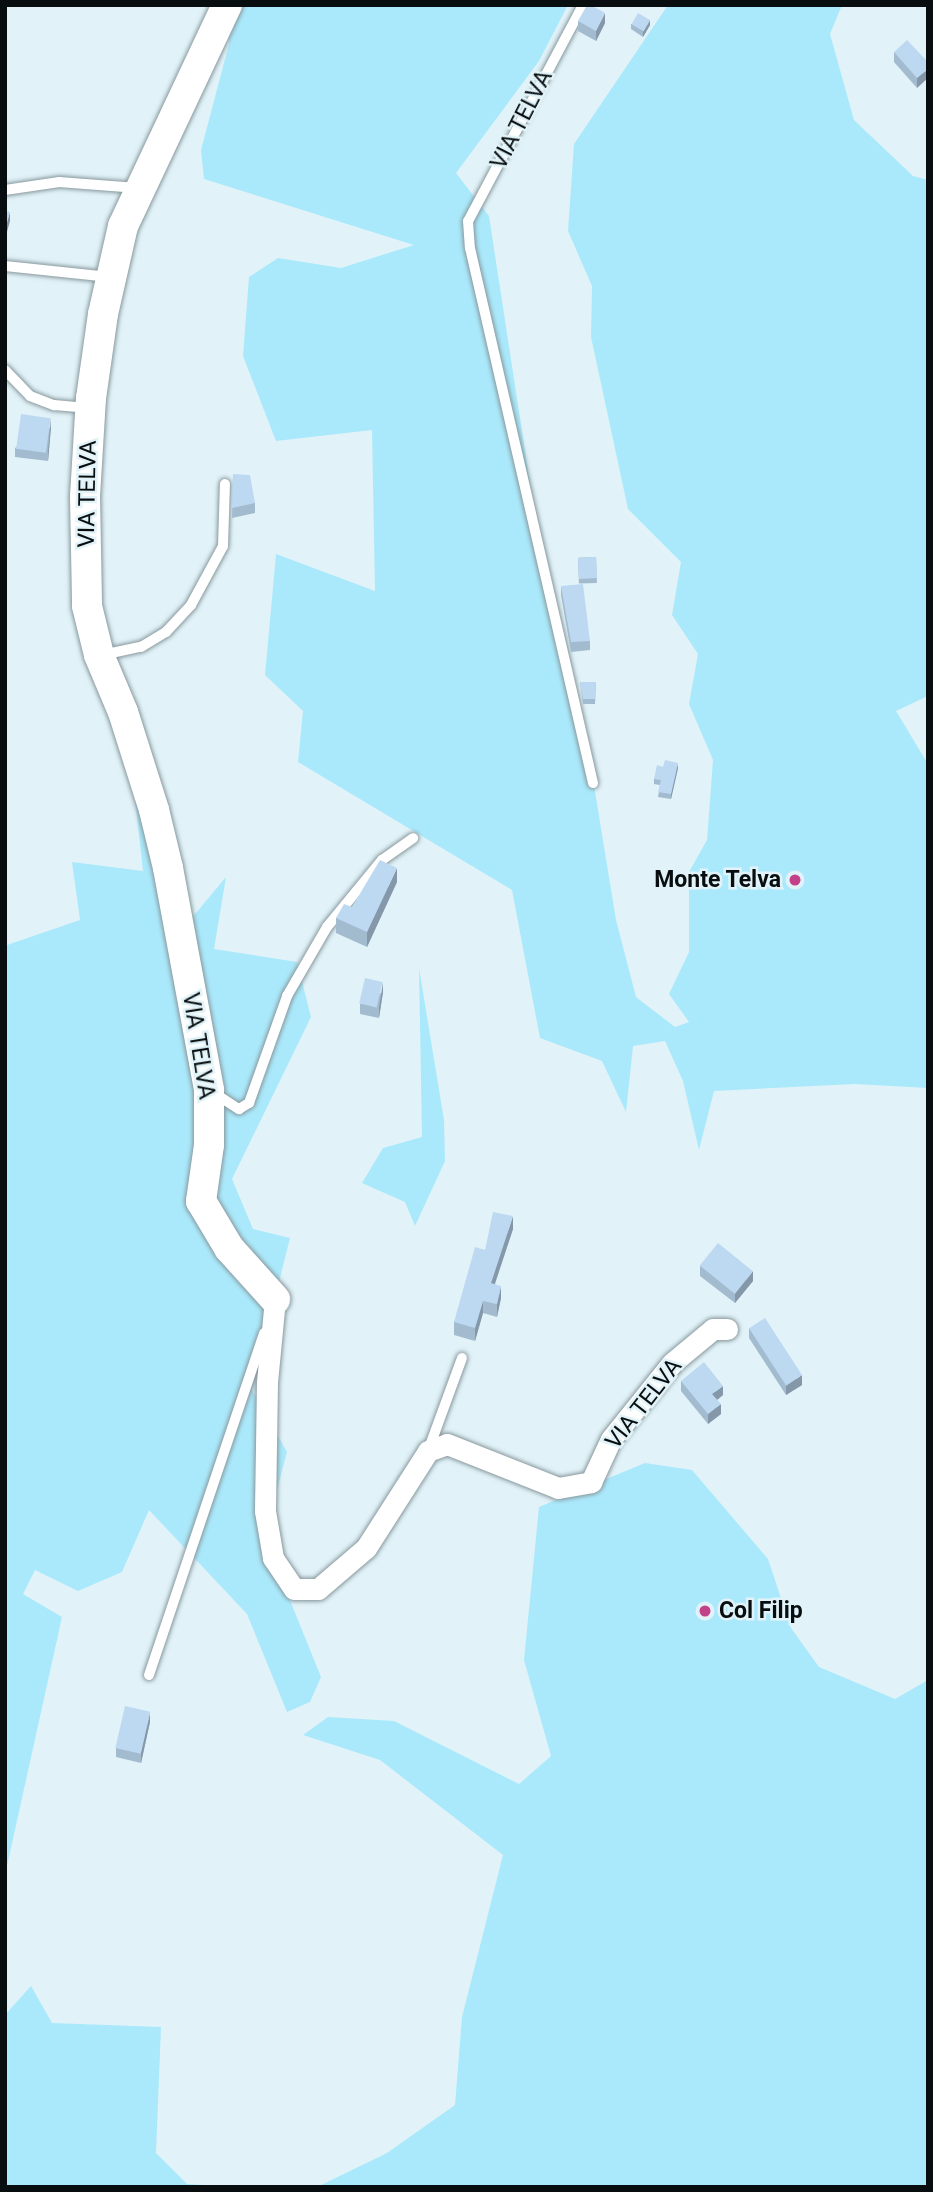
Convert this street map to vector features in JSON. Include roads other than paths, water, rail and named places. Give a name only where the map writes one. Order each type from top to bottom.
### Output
[{"type":"street","name":"VIA TELVA","points":[[227,5],[123,226],[111,278],[91,408],[85,497],[88,606],[99,655],[123,712],[154,810],[209,1090],[209,1145],[201,1201],[229,1248],[275,1299]]},
{"type":"street","points":[[275,1299],[267,1382],[265,1511],[273,1558],[295,1589],[318,1590],[366,1548],[428,1451]]},
{"type":"street","name":"VIA TELVA","points":[[428,1451],[447,1444],[558,1489],[592,1482],[611,1439],[672,1363],[713,1329],[727,1329]]},
{"type":"lane","name":"VIA TELVA","points":[[583,5],[468,221],[470,248],[593,783]]},
{"type":"lane","points":[[5,190],[59,182],[141,188]]},
{"type":"lane","points":[[5,266],[111,278]]},
{"type":"lane","points":[[5,370],[30,396],[54,405],[91,408]]},
{"type":"lane","points":[[99,655],[141,647],[166,632],[191,605],[223,547],[225,484]]},
{"type":"lane","points":[[209,1090],[239,1109],[249,1103],[287,996],[327,927],[382,860],[413,838]]},
{"type":"lane","points":[[149,1675],[275,1299]]},
{"type":"lane","points":[[428,1451],[462,1358]]},
{"type":"place","name":"Monte Telva","points":[[795,880]]},
{"type":"place","name":"Col Filip","points":[[705,1611]]}]
